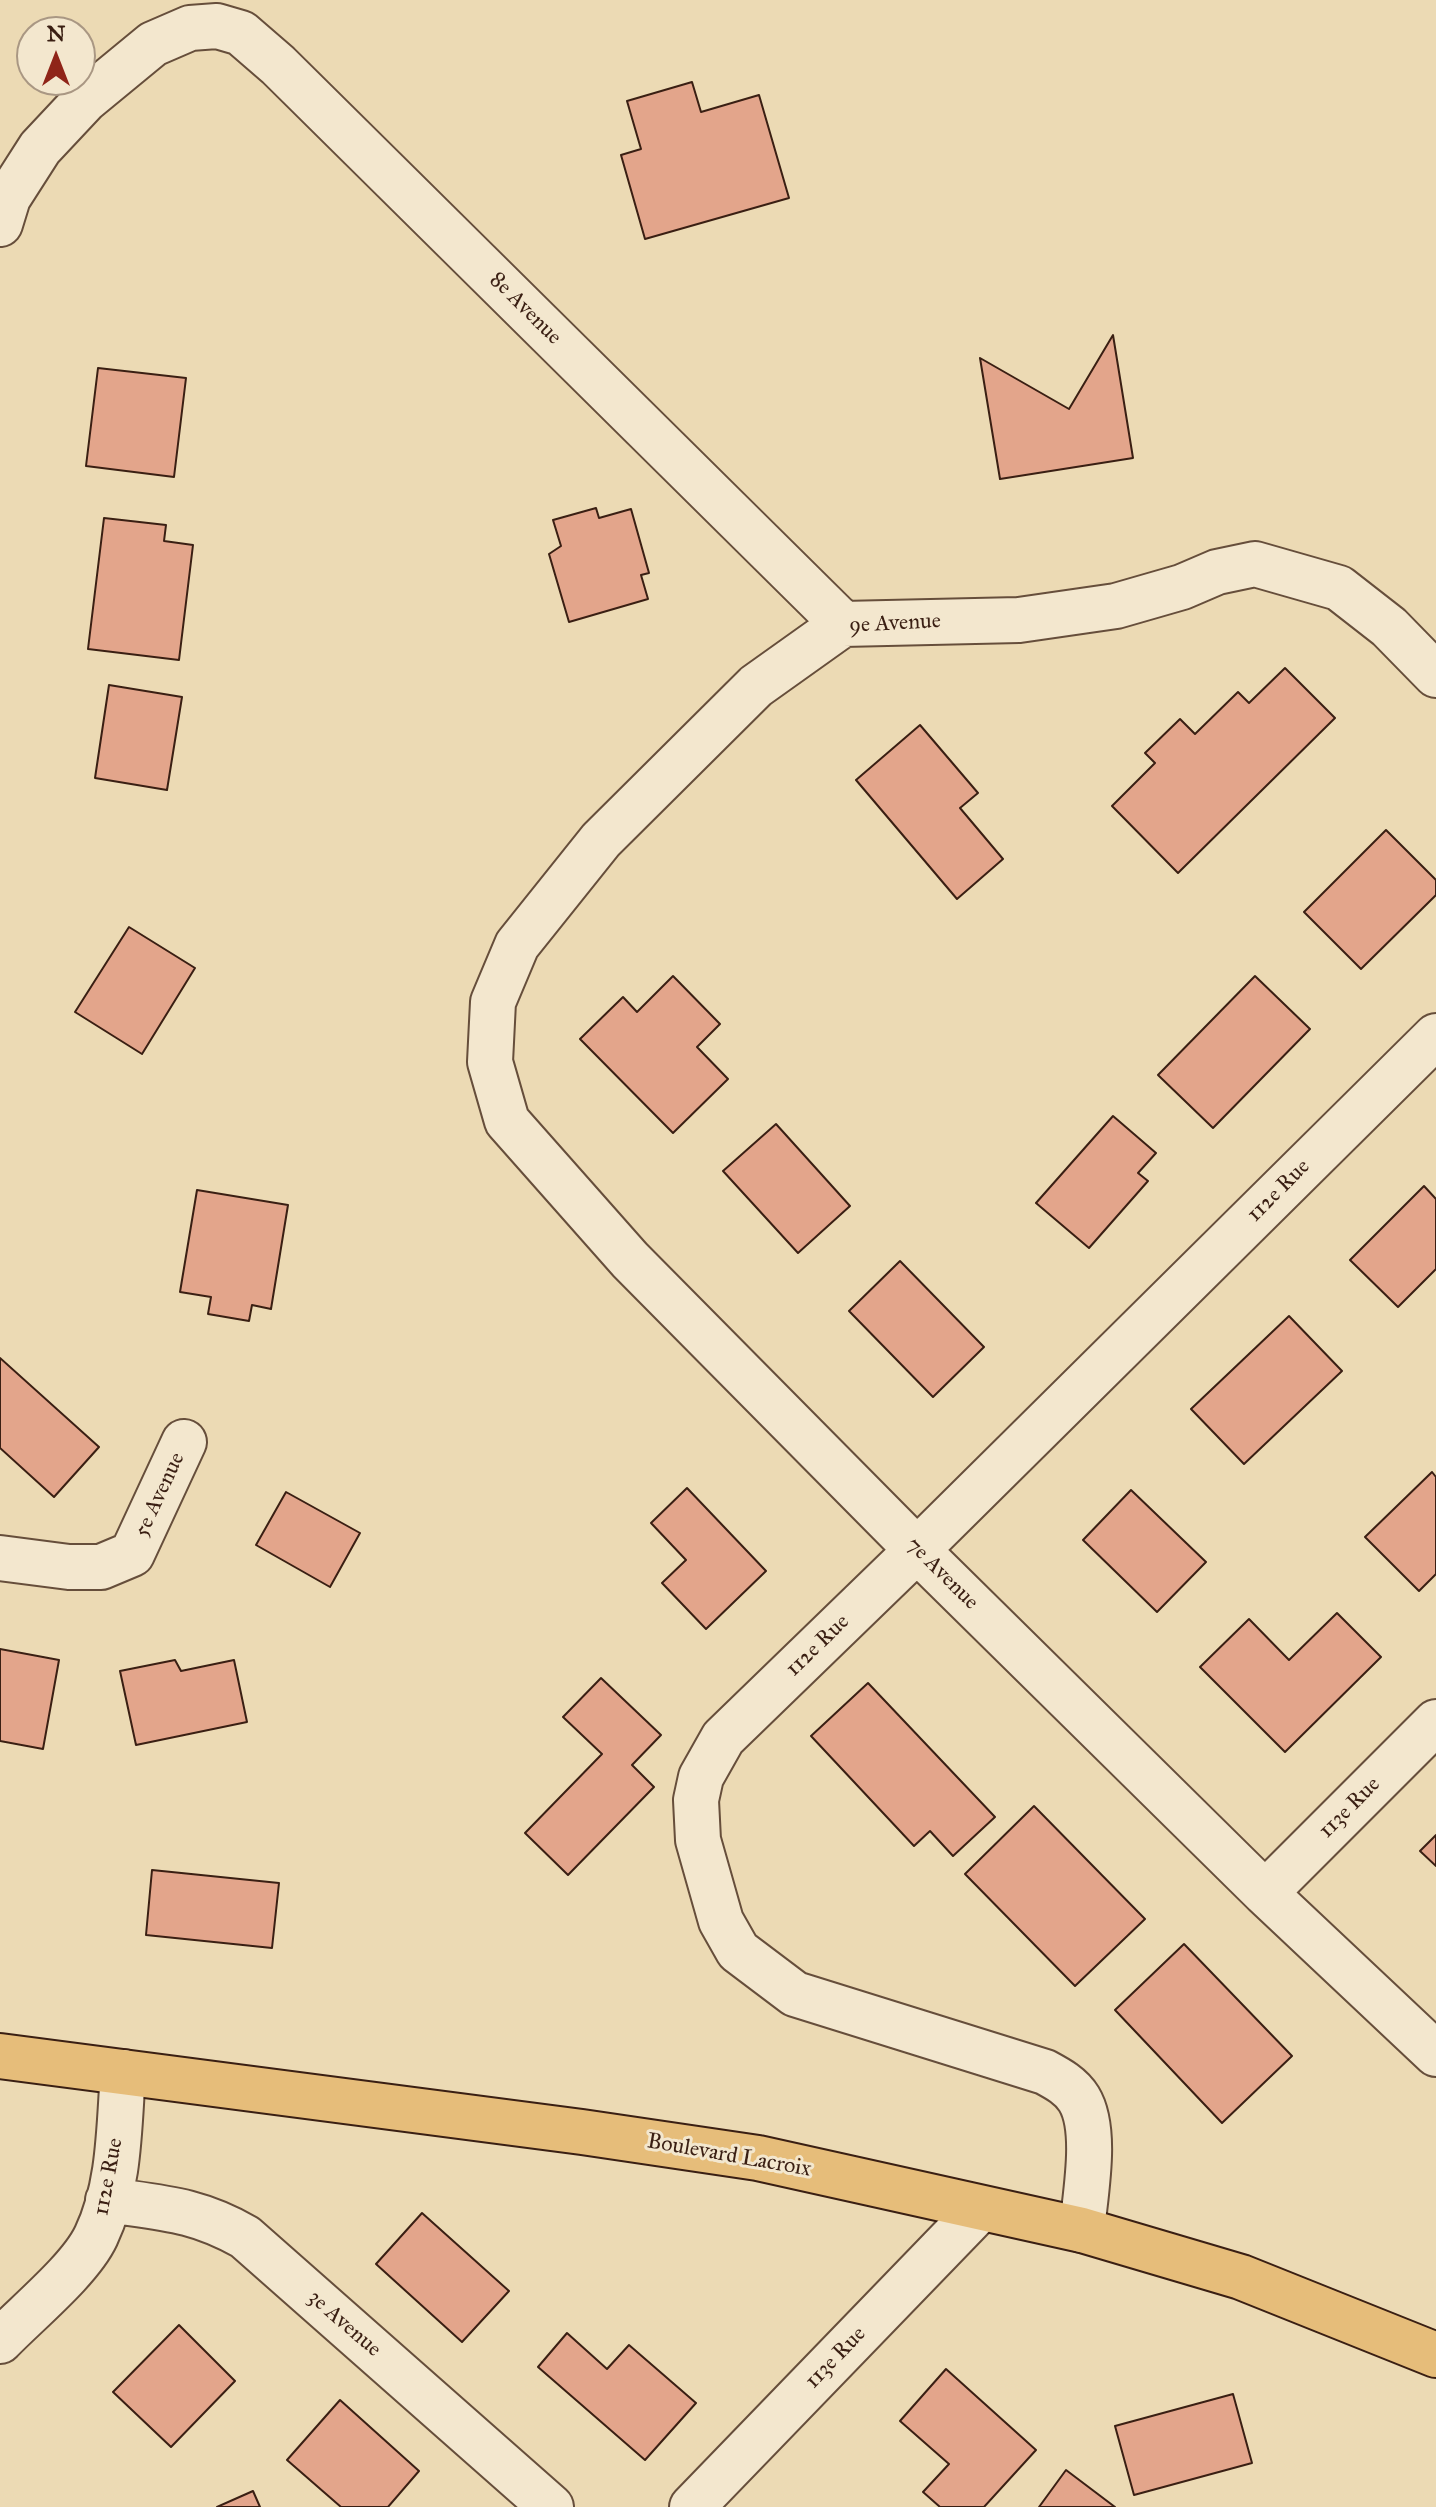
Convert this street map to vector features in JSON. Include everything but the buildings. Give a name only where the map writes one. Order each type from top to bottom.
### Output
[{"type":"main road","name":"Boulevard Lacroix","points":[[0,2056],[758,2158],[1082,2230],[1241,2277],[1436,2355]]},
{"type":"street","name":"8e Avenue","points":[[0,224],[8,198],[40,148],[85,100],[153,44],[190,28],[217,26],[241,33],[278,65],[843,624]]},
{"type":"street","name":"9e Avenue","points":[[490,1062],[493,1002],[517,945],[592,852],[665,775],[756,686],[843,624],[1019,620],[1116,606],[1182,587],[1217,572],[1255,564],[1339,588],[1389,627],[1436,675]]},
{"type":"street","name":"112e Rue","points":[[1082,2230],[1087,2122],[1079,2099],[1062,2081],[1045,2072],[795,1994],[738,1951],[721,1921],[698,1840],[696,1800],[701,1777],[723,1738],[1436,1036]]},
{"type":"street","name":"7e Avenue","points":[[490,1062],[507,1121],[630,1260],[917,1550],[1265,1893],[1436,2054]]},
{"type":"street","name":"5e Avenue","points":[[0,1558],[69,1567],[101,1567],[132,1554],[184,1442]]},
{"type":"street","name":"113e Rue","points":[[1265,1893],[1436,1722]]},
{"type":"street","name":"112e Rue","points":[[0,2341],[72,2268],[95,2237],[115,2169],[123,2072]]},
{"type":"street","name":"3e Avenue","points":[[108,2200],[185,2211],[216,2220],[245,2237],[551,2507]]},
{"type":"street","name":"113e Rue","points":[[692,2507],[980,2209]]}]
